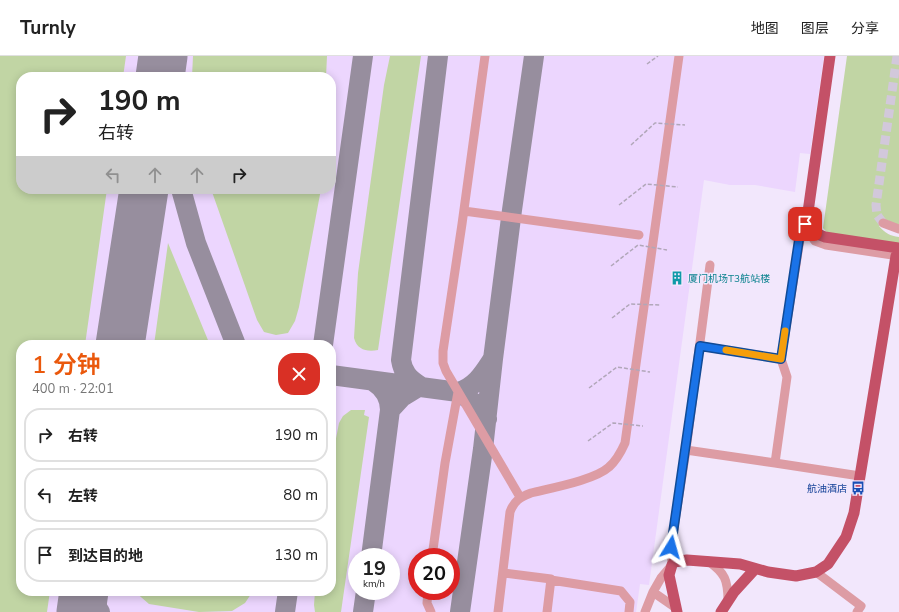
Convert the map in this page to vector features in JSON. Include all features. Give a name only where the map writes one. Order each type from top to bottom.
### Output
[{"type":"main road","points":[[677,610],[670,575],[672,565],[678,561],[708,561],[740,564],[796,576],[816,572],[828,564],[846,537],[854,513],[898,254],[819,235],[808,222],[828,56]]},
{"type":"main road","points":[[721,612],[743,580],[755,568]]},
{"type":"street","points":[[485,56],[443,351],[443,363],[458,392],[520,497]]},
{"type":"street","points":[[498,612],[504,573],[510,512],[513,504],[520,497],[598,475],[609,467],[618,456],[625,443],[679,56]]},
{"type":"street","points":[[828,56],[805,215],[806,229],[811,238],[821,243],[898,254]]},
{"type":"street","points":[[464,212],[639,236]]},
{"type":"street","points":[[883,223],[899,229]]},
{"type":"street","points":[[775,463],[787,377],[781,359],[800,233],[805,224]]},
{"type":"street","points":[[645,612],[653,592],[661,578],[672,565],[671,547],[686,450],[710,265]]},
{"type":"street","points":[[700,346],[781,359]]},
{"type":"street","points":[[433,548],[458,392]]},
{"type":"street","points":[[686,450],[860,476]]},
{"type":"street","points":[[708,561],[725,577],[727,583],[728,601]]},
{"type":"street","points":[[816,572],[861,606],[857,612]]},
{"type":"street","points":[[504,573],[621,591],[630,602],[629,612]]},
{"type":"street","points":[[547,612],[551,580]]},
{"type":"street","points":[[653,592],[677,610]]},
{"type":"street","points":[[427,600],[431,612]]},
{"type":"path","points":[[647,64],[658,56]]},
{"type":"path","points":[[631,145],[655,123],[685,125]]},
{"type":"path","points":[[619,205],[646,184],[678,187]]},
{"type":"path","points":[[611,266],[638,245],[667,250]]},
{"type":"path","points":[[612,318],[630,304],[660,305]]},
{"type":"path","points":[[589,388],[617,367],[650,372]]},
{"type":"path","points":[[588,441],[613,423],[643,426]]},
{"type":"shaded area","points":[[0,56],[824,56],[810,154],[800,153],[795,192],[755,185],[730,185],[704,180],[649,585],[640,584],[636,612],[0,612]]},
{"type":"green space","points":[[0,56],[126,56],[124,72],[16,72],[16,194],[106,194],[86,340],[16,340],[16,596],[49,596],[47,612],[0,612]]},
{"type":"green space","points":[[193,56],[327,56],[326,72],[192,72]]},
{"type":"green space","points":[[390,56],[421,56],[378,350],[370,351],[360,348],[355,342],[354,338],[358,273],[384,85]]},
{"type":"green space","points":[[847,56],[899,56],[899,226],[887,220],[879,226],[888,234],[899,237],[899,244],[830,236],[823,228]]},
{"type":"green space","points":[[213,194],[320,194],[299,307],[295,321],[288,333],[276,335],[264,332],[257,320]]},
{"type":"green space","points":[[168,243],[208,340],[155,340]]},
{"type":"green space","points":[[351,410],[365,410],[364,415],[369,417],[350,548],[348,548],[348,563],[341,612],[315,612],[315,596],[336,596],[336,438],[339,423],[343,416]]},
{"type":"green space","points":[[140,596],[250,596],[245,603],[232,611],[199,612],[149,604]]},
{"type":"taxiway","points":[[167,72],[168,56]]},
{"type":"taxiway","points":[[324,340],[363,56]]},
{"type":"taxiway","points":[[390,410],[402,397],[420,386],[407,375],[403,369],[401,360],[438,56]]},
{"type":"taxiway","points":[[460,612],[483,449],[512,210],[534,56]]},
{"type":"taxiway","points":[[182,194],[196,243],[234,340]]},
{"type":"taxiway","points":[[487,419],[475,404],[458,392],[474,383],[482,375],[492,360]]},
{"type":"taxiway","points":[[336,376],[458,392]]},
{"type":"taxiway","points":[[372,548],[390,410],[386,393],[373,381]]},
{"type":"taxiway","points":[[90,596],[100,612]]},
{"type":"taxiway","points":[[285,612],[287,596]]},
{"type":"taxiway","points":[[363,612],[365,600]]},
{"type":"runway","points":[[161,72],[163,56]]},
{"type":"runway","points":[[121,340],[143,194]]},
{"type":"runway","points":[[81,612],[83,596]]},
{"type":"tunnel","points":[[883,223],[877,215],[876,205],[897,56]]},
{"type":"slow traffic","points":[[726,350],[781,359],[785,331]]},
{"type":"place","name":"厦门机场T3航站楼","points":[[677,278]]},
{"type":"place","name":"航油酒店","points":[[858,488]]},
{"type":"route","points":[[671,547],[700,346],[781,359],[800,233],[805,224]]}]
